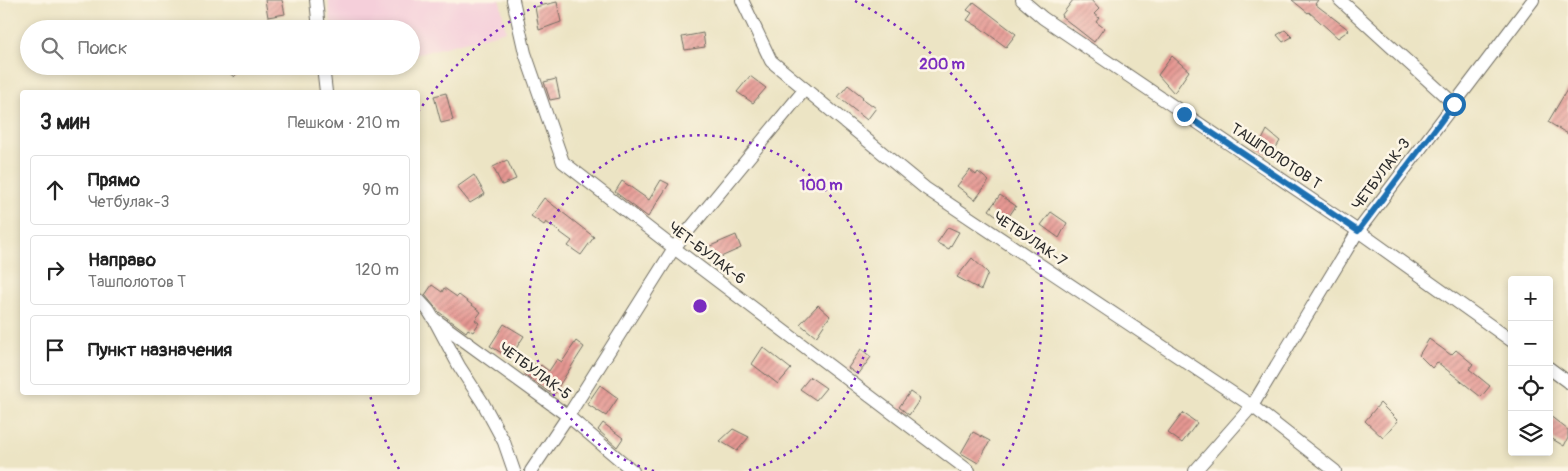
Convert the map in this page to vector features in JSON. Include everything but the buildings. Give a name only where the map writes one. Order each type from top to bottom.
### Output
[{"type":"street","points":[[316,0],[318,20]]},
{"type":"street","name":"ЧЕТ-БУЛАК-6","points":[[513,0],[525,53],[563,162],[969,471]]},
{"type":"street","name":"ЧЕТБУЛАК-7","points":[[742,0],[771,61],[925,188],[1252,406],[1335,471]]},
{"type":"street","name":"ТАШПОЛОТОВ Т","points":[[1022,0],[1043,18],[1358,231],[1508,338]]},
{"type":"street","points":[[1340,0],[1454,104]]},
{"type":"street","name":"ЧЕТБУЛАК-3","points":[[1195,471],[1252,406],[1358,231],[1533,0]]},
{"type":"street","points":[[324,75],[326,90]]},
{"type":"street","points":[[530,471],[568,416],[674,248],[805,90]]},
{"type":"street","name":"ЧЕТБУЛАК-5","points":[[420,301],[432,318],[568,416],[633,471]]},
{"type":"street","points":[[432,318],[504,442],[514,471]]},
{"type":"street","points":[[1553,371],[1568,382]]},
{"type":"shaded area","points":[[328,0],[500,0],[506,31],[420,54],[420,20],[331,20]]},
{"type":"route","points":[[1184,114],[1358,231],[1454,104]]}]
